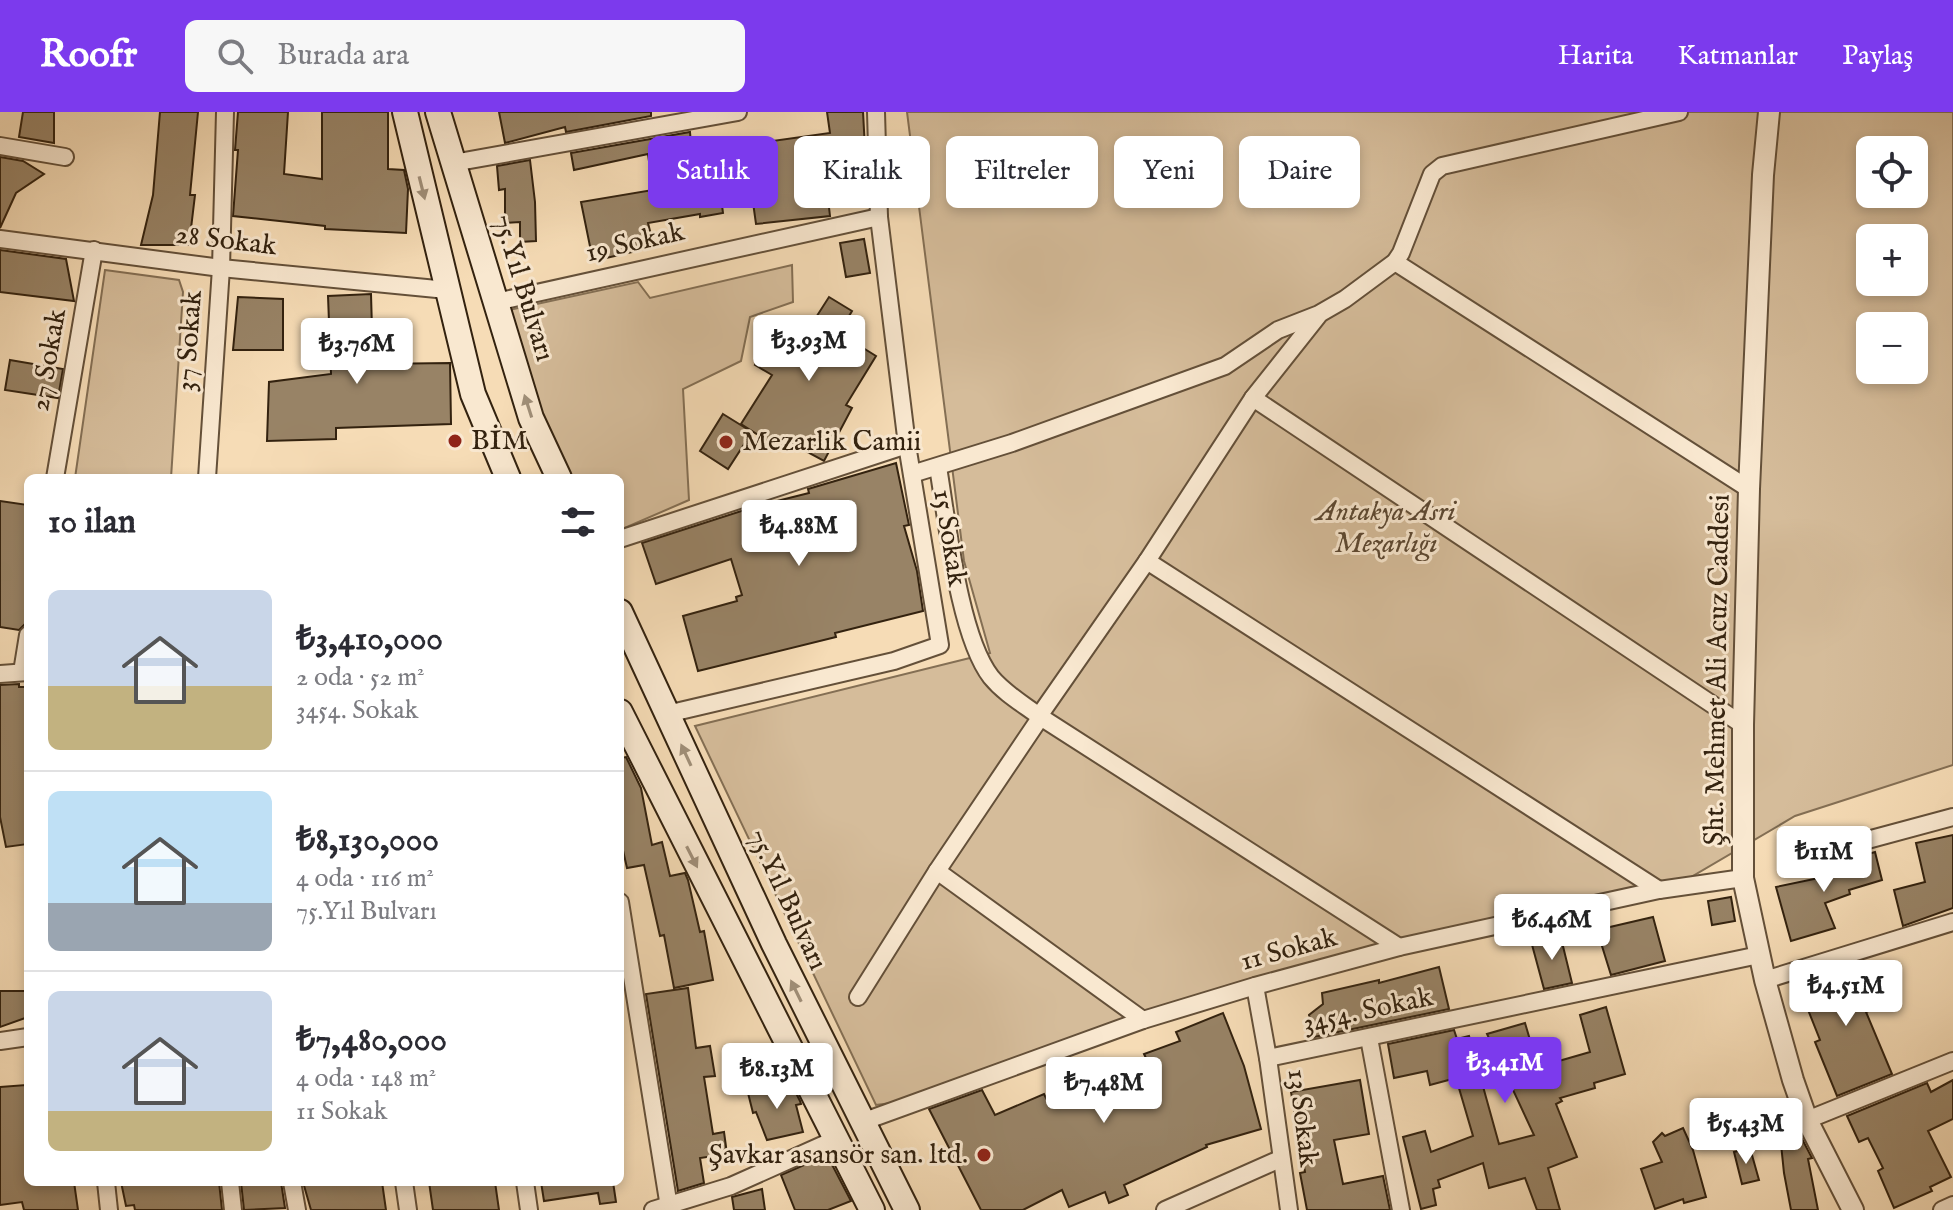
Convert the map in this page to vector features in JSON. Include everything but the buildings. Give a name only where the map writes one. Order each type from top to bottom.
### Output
[{"type":"main road","points":[[405,112],[473,394],[506,474]]},
{"type":"main road","name":"75.Yıl Bulvarı","points":[[438,112],[531,418],[557,474]]},
{"type":"main road","name":"75.Yıl Bulvarı","points":[[624,621],[780,956],[907,1210]]},
{"type":"main road","points":[[624,729],[629,751],[872,1210]]},
{"type":"street","name":"37 Sokak","points":[[207,474],[221,268],[225,112]]},
{"type":"street","points":[[453,163],[738,112]]},
{"type":"street","name":"15 Sokak","points":[[667,714],[894,661],[940,645],[907,445],[879,217],[876,112]]},
{"type":"street","points":[[912,474],[1113,408],[1225,366],[1278,330],[1319,314],[1345,299],[1395,262],[1432,174],[1442,166],[1679,112]]},
{"type":"street","name":"Şht. Mehmet Ali Acuz Caddesi","points":[[1769,112],[1763,175],[1749,489],[1743,878],[1765,980],[1807,1120],[1853,1210]]},
{"type":"street","points":[[0,146],[65,157]]},
{"type":"street","name":"19 Sokak","points":[[496,302],[879,217]]},
{"type":"street","name":"28 Sokak","points":[[0,239],[221,268],[447,290]]},
{"type":"street","name":"27 Sokak","points":[[56,474],[94,250]]},
{"type":"street","points":[[1395,262],[1749,489]]},
{"type":"street","points":[[858,997],[1039,716],[1147,561],[1253,398],[1319,314]]},
{"type":"street","points":[[1253,398],[1743,725]]},
{"type":"street","points":[[624,538],[907,445]]},
{"type":"street","points":[[938,467],[959,591],[978,654],[990,676],[1039,716],[1399,947]]},
{"type":"street","points":[[1147,561],[1659,890]]},
{"type":"street","points":[[0,674],[24,672]]},
{"type":"street","points":[[1860,842],[1953,817]]},
{"type":"street","points":[[937,871],[1143,1020]]},
{"type":"street","name":"11 Sokak","points":[[862,1122],[1143,1020],[1255,986],[1399,947],[1659,890],[1743,878]]},
{"type":"street","points":[[1765,980],[1953,922]]},
{"type":"street","points":[[624,932],[661,1209],[731,1186],[836,1139]]},
{"type":"street","name":"3454. Sokak","points":[[1268,1058],[1759,955]]},
{"type":"street","name":"13 Sokak","points":[[1255,986],[1289,1210]]},
{"type":"street","points":[[0,1041],[24,1038]]},
{"type":"street","points":[[1369,1038],[1401,1210]]},
{"type":"street","points":[[1807,1120],[1953,1061]]},
{"type":"street","points":[[1165,1210],[1280,1159]]},
{"type":"street","points":[[106,1186],[109,1210]]},
{"type":"street","points":[[230,1186],[233,1210]]},
{"type":"street","points":[[293,1186],[297,1210]]},
{"type":"street","points":[[405,1186],[408,1210]]},
{"type":"street","points":[[526,1186],[529,1210]]},
{"type":"street","points":[[1942,1210],[1953,1205]]},
{"type":"green space","name":"Antakya Asri Mezarlığı","points":[[907,112],[1953,112],[1953,765],[1795,816],[1691,877],[1143,1020],[891,1103],[876,1105],[695,726],[990,653],[964,561],[919,208],[930,208],[930,136],[910,136]]},
{"type":"green space","points":[[792,265],[793,302],[750,317],[741,361],[683,389],[689,500],[624,528],[624,474],[570,474],[542,415],[509,310],[638,282],[650,298]]},
{"type":"green space","points":[[105,270],[179,280],[183,292],[171,474],[76,474]]},
{"type":"place","name":"BİM","points":[[455,441]]},
{"type":"place","name":"Mezarlik Camii","points":[[726,442]]},
{"type":"place","name":"Şavkar asansör san. ltd.","points":[[984,1155]]}]
